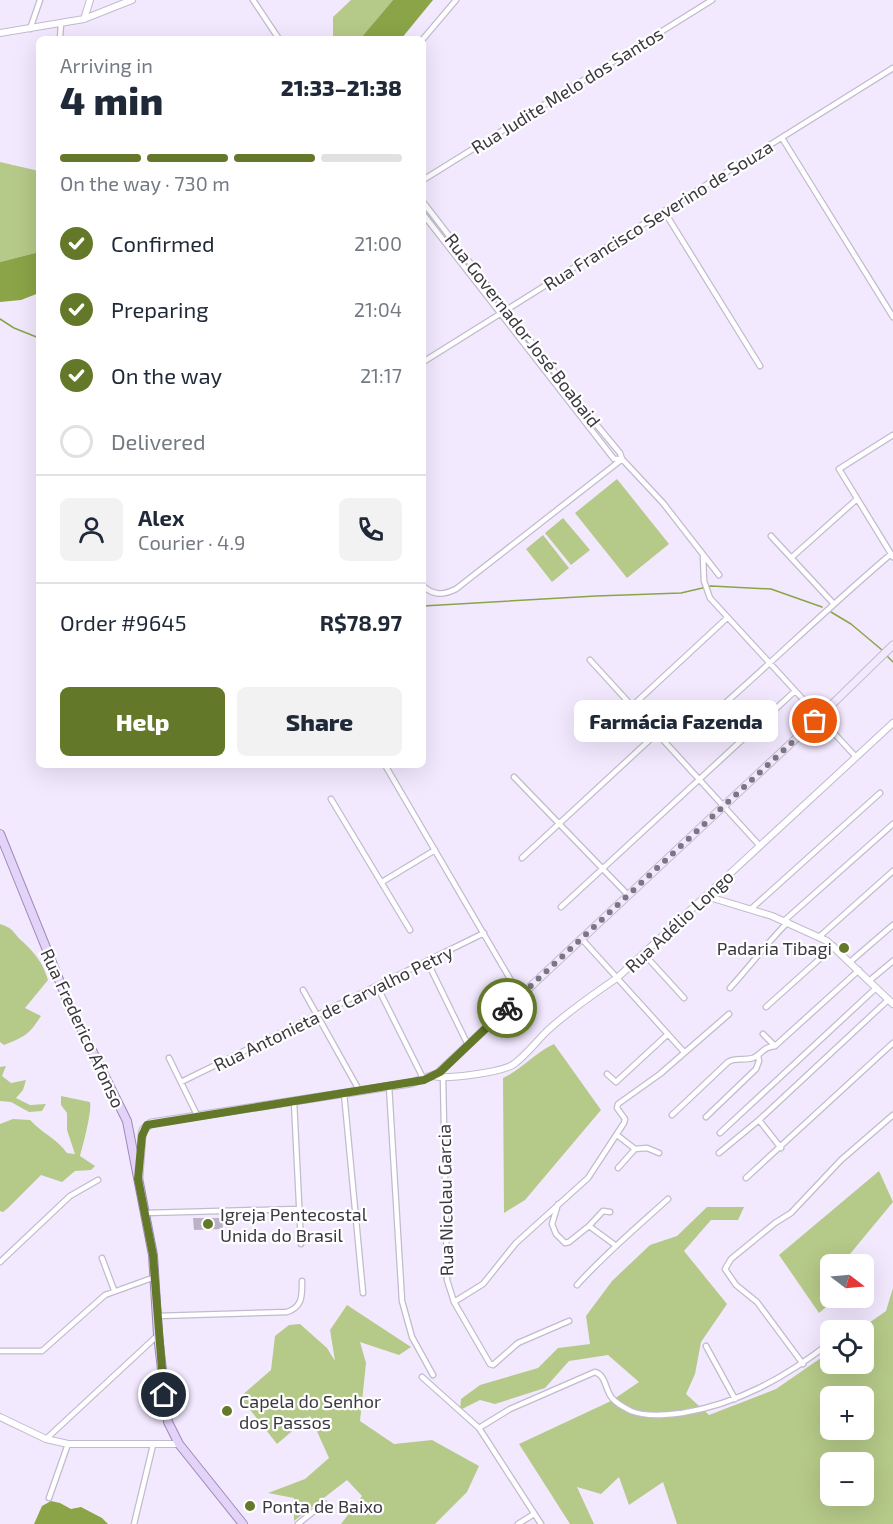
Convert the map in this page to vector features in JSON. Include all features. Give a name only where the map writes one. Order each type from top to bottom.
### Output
[{"type":"main road","points":[[138,1179],[142,1136],[147,1125],[197,1115],[424,1080],[438,1075],[580,938],[819,717],[891,647]]},
{"type":"main road","name":"Rua Frederico Afonso","points":[[0,834],[68,1002],[123,1112],[146,1213],[155,1277],[158,1335],[168,1422],[179,1444],[241,1523]]},
{"type":"street","points":[[30,28],[40,0]]},
{"type":"street","points":[[84,19],[90,0]]},
{"type":"street","points":[[0,33],[84,19],[132,0]]},
{"type":"street","points":[[253,0],[277,36]]},
{"type":"street","points":[[426,36],[456,0]]},
{"type":"street","name":"Rua Judite Melo dos Santos","points":[[426,178],[712,0]]},
{"type":"street","points":[[60,36],[61,23]]},
{"type":"street","name":"Rua Francisco Severino de Souza","points":[[426,360],[893,68]]},
{"type":"street","points":[[782,138],[893,316]]},
{"type":"street","name":"Rua Governador José Boabaid","points":[[426,206],[620,453],[622,459],[663,503],[719,575]]},
{"type":"street","points":[[664,211],[760,366]]},
{"type":"street","name":"Rua Governador José Boabaid","points":[[426,218],[574,410],[614,459],[622,459]]},
{"type":"street","points":[[452,251],[458,246]]},
{"type":"street","points":[[574,410],[581,406]]},
{"type":"street","points":[[697,728],[770,664],[832,603],[892,556],[839,469],[893,436]]},
{"type":"street","points":[[426,589],[439,594],[456,589],[622,459]]},
{"type":"street","points":[[791,558],[857,499]]},
{"type":"street","points":[[771,536],[832,603]]},
{"type":"street","points":[[703,555],[707,593],[727,618],[856,757]]},
{"type":"street","points":[[631,706],[727,618]]},
{"type":"street","points":[[591,660],[760,846]]},
{"type":"street","points":[[561,907],[795,691]]},
{"type":"street","name":"Rua Adélio Longo","points":[[438,1075],[499,1070],[513,1065],[580,1003],[617,978],[644,954],[893,723]]},
{"type":"street","points":[[522,858],[656,734]]},
{"type":"street","points":[[387,768],[520,996]]},
{"type":"street","points":[[514,777],[627,895]]},
{"type":"street","points":[[751,909],[880,793]]},
{"type":"street","points":[[331,799],[410,930]]},
{"type":"street","points":[[730,988],[786,921],[893,824]]},
{"type":"street","points":[[382,882],[435,850]]},
{"type":"street","points":[[819,937],[893,871]]},
{"type":"street","points":[[706,896],[786,921],[819,937],[834,946],[890,1002],[719,1153]]},
{"type":"street","points":[[850,962],[893,925]]},
{"type":"street","name":"Rua Antonieta de Carvalho Petry","points":[[181,1082],[484,933]]},
{"type":"street","points":[[580,938],[684,1052]]},
{"type":"street","points":[[766,1007],[834,946]]},
{"type":"street","points":[[644,954],[684,998]]},
{"type":"street","points":[[427,961],[469,1046]]},
{"type":"street","points":[[869,981],[893,961]]},
{"type":"street","points":[[672,1115],[728,1062],[734,1059],[752,1058],[762,1049],[775,1046],[859,970]]},
{"type":"street","points":[[377,986],[424,1080]]},
{"type":"street","points":[[720,1133],[876,988]]},
{"type":"street","points":[[303,990],[359,1090]]},
{"type":"street","points":[[454,1302],[483,1284],[516,1243],[588,1178],[625,1119],[616,1108],[660,1074],[729,1014]]},
{"type":"street","points":[[607,1074],[616,1082],[668,1034]]},
{"type":"street","points":[[763,1034],[775,1046]]},
{"type":"street","points":[[746,1178],[893,1042]]},
{"type":"street","points":[[706,1117],[756,1068],[759,1061],[758,1055]]},
{"type":"street","points":[[169,1058],[197,1115]]},
{"type":"street","name":"Rua Nicolau Garcia","points":[[438,1075],[447,1280],[454,1302],[490,1364],[493,1365],[518,1343],[569,1321]]},
{"type":"street","points":[[389,1086],[402,1301],[412,1337],[433,1375]]},
{"type":"street","points":[[344,1093],[363,1293]]},
{"type":"street","points":[[294,1101],[301,1244]]},
{"type":"street","points":[[803,1364],[754,1298],[736,1285],[726,1272],[731,1258],[791,1213],[841,1160],[893,1115]]},
{"type":"street","points":[[759,1120],[781,1148]]},
{"type":"street","points":[[617,1135],[634,1149],[646,1148],[659,1153]]},
{"type":"street","points":[[618,1168],[634,1149]]},
{"type":"street","points":[[0,1262],[70,1196],[98,1180]]},
{"type":"street","points":[[577,1285],[615,1245],[668,1199]]},
{"type":"street","points":[[560,1202],[552,1224],[560,1240],[565,1243],[589,1226],[603,1211],[609,1212]]},
{"type":"street","points":[[146,1213],[298,1209]]},
{"type":"street","points":[[589,1226],[615,1245]]},
{"type":"street","points":[[102,1258],[114,1290]]},
{"type":"street","points":[[0,1351],[42,1351],[105,1295],[155,1277]]},
{"type":"street","points":[[157,1316],[287,1312],[294,1310],[302,1301],[302,1281]]},
{"type":"street","points":[[46,1438],[158,1335]]},
{"type":"street","points":[[706,1346],[735,1398]]},
{"type":"street","points":[[479,1428],[510,1409],[595,1372],[602,1376],[611,1398],[632,1411],[645,1414],[669,1414],[703,1409],[776,1380],[820,1351]]},
{"type":"street","points":[[422,1377],[479,1428],[541,1524]]},
{"type":"street","points":[[0,1418],[46,1438],[68,1444],[179,1444]]},
{"type":"street","points":[[49,1498],[68,1444]]},
{"type":"street","points":[[134,1524],[153,1445]]},
{"type":"street","points":[[298,1524],[324,1503]]},
{"type":"street","points":[[518,1524],[534,1514]]},
{"type":"shaded area","points":[[351,0],[393,0],[363,36],[333,36],[333,17]]},
{"type":"shaded area","points":[[393,0],[433,0],[403,36],[363,36]]},
{"type":"shaded area","points":[[0,162],[36,170],[36,253],[0,262]]},
{"type":"shaded area","points":[[36,253],[36,294],[21,300],[0,302],[0,262]]},
{"type":"shaded area","points":[[617,479],[669,544],[627,578],[575,513]]},
{"type":"shaded area","points":[[563,518],[590,550],[571,565],[545,533]]},
{"type":"shaded area","points":[[543,535],[569,568],[552,582],[526,549]]},
{"type":"shaded area","points":[[0,924],[11,929],[35,954],[48,980],[25,1008],[41,1016],[37,1022],[25,1035],[4,1045],[0,1042]]},
{"type":"shaded area","points":[[554,1044],[601,1110],[525,1200],[504,1213],[503,1078]]},
{"type":"shaded area","points":[[6,1066],[2,1076],[11,1083],[26,1080],[23,1090],[16,1098],[30,1105],[46,1104],[42,1111],[29,1112],[11,1102],[0,1101],[0,1067]]},
{"type":"shaded area","points":[[61,1096],[90,1102],[89,1121],[80,1156],[95,1166],[91,1170],[75,1171],[62,1182],[41,1175],[8,1208],[3,1212],[0,1211],[0,1124],[13,1119],[30,1120],[67,1153],[75,1154],[67,1130],[67,1113],[61,1105]]},
{"type":"shaded area","points":[[879,1171],[893,1202],[850,1254],[820,1254],[820,1308],[825,1308],[819,1313],[779,1255]]},
{"type":"shaded area","points":[[707,1207],[744,1207],[738,1220],[711,1220],[684,1251],[727,1304],[701,1342],[695,1374],[686,1394],[709,1415],[776,1389],[820,1359],[820,1374],[874,1374],[873,1320],[886,1311],[893,1288],[893,1524],[677,1524],[663,1482],[629,1505],[619,1477],[601,1494],[577,1487],[594,1524],[570,1524],[519,1444],[611,1401],[639,1382],[608,1355],[569,1361],[545,1388],[495,1404],[480,1400],[460,1410],[461,1399],[480,1385],[538,1368],[558,1348],[590,1344],[586,1316],[612,1281],[650,1245],[677,1236]]},
{"type":"shaded area","points":[[347,1305],[411,1347],[399,1355],[360,1342],[366,1363],[360,1421],[394,1444],[432,1440],[479,1466],[467,1492],[435,1524],[341,1524],[362,1496],[347,1480],[294,1521],[294,1498],[268,1493],[305,1479],[329,1458],[310,1416],[277,1444],[240,1397],[271,1370],[275,1336],[289,1325],[300,1324],[327,1348],[335,1361],[330,1330]]},
{"type":"shaded area","points":[[51,1501],[71,1509],[81,1507],[102,1518],[108,1524],[34,1524],[42,1506]]},
{"type":"building","name":"Igreja Pentecostal Unida do Brasil","points":[[193,1218],[222,1218],[223,1229],[194,1230]]},
{"type":"waterway","points":[[0,319],[14,328],[36,337]]},
{"type":"waterway","points":[[426,606],[681,593],[711,586],[771,589],[822,607]]},
{"type":"waterway","points":[[831,612],[851,624],[882,650]]},
{"type":"waterway","points":[[887,656],[893,662]]},
{"type":"way so far","points":[[507,1008],[815,721]]},
{"type":"place","name":"Farmácia Fazenda","points":[[815,721]]},
{"type":"place","name":"Padaria Tibagi","points":[[844,948]]},
{"type":"place","name":"Igreja Pentecostal Unida do Brasil","points":[[208,1224]]},
{"type":"place","name":"Capela do Senhor dos Passos","points":[[227,1411]]},
{"type":"place","name":"Ponta de Baixo","points":[[250,1506]]},
{"type":"route","points":[[164,1395],[153,1255],[138,1179],[142,1160],[143,1130],[147,1125],[197,1115],[424,1080],[440,1072],[507,1008]]}]
